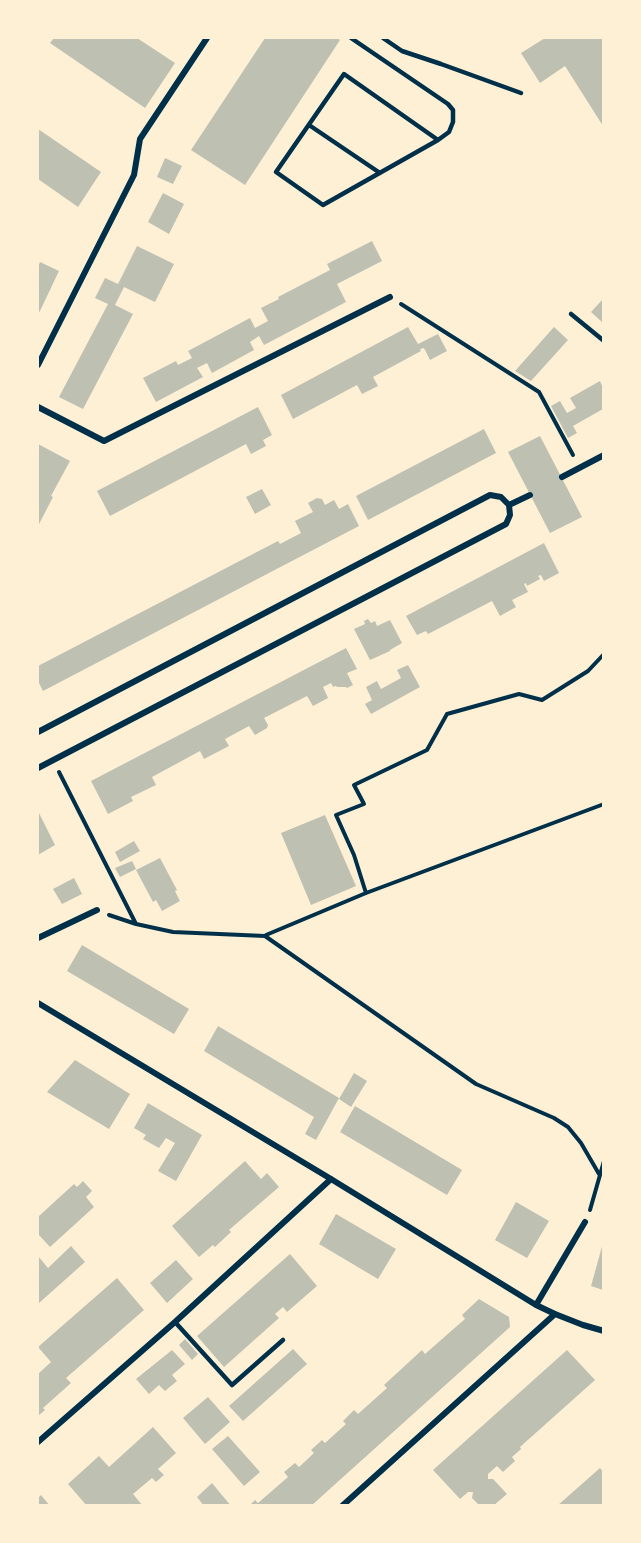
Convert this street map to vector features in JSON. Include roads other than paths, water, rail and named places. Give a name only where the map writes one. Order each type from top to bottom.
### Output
[{"type":"street","points":[[38,366],[134,176],[141,139],[207,38]]},
{"type":"street","points":[[38,407],[104,441],[390,297]]},
{"type":"street","points":[[562,477],[603,455]]},
{"type":"street","points":[[38,732],[490,495],[501,497],[509,505],[510,515],[506,524],[38,768]]},
{"type":"street","points":[[509,505],[530,495]]},
{"type":"street","points":[[38,938],[97,910]]},
{"type":"street","points":[[38,1003],[536,1305],[582,1325],[603,1331]]},
{"type":"street","points":[[38,1442],[175,1322],[330,1179]]},
{"type":"street","points":[[536,1305],[585,1222]]},
{"type":"street","points":[[342,1506],[555,1314]]},
{"type":"lane","points":[[351,38],[448,104],[453,110],[453,122],[449,132],[438,140],[322,205],[276,172],[344,74],[438,140]]},
{"type":"lane","points":[[382,38],[402,51],[521,93]]},
{"type":"lane","points":[[309,124],[380,173]]},
{"type":"lane","points":[[571,314],[603,341]]},
{"type":"lane","points":[[175,1322],[232,1385],[283,1340]]}]
